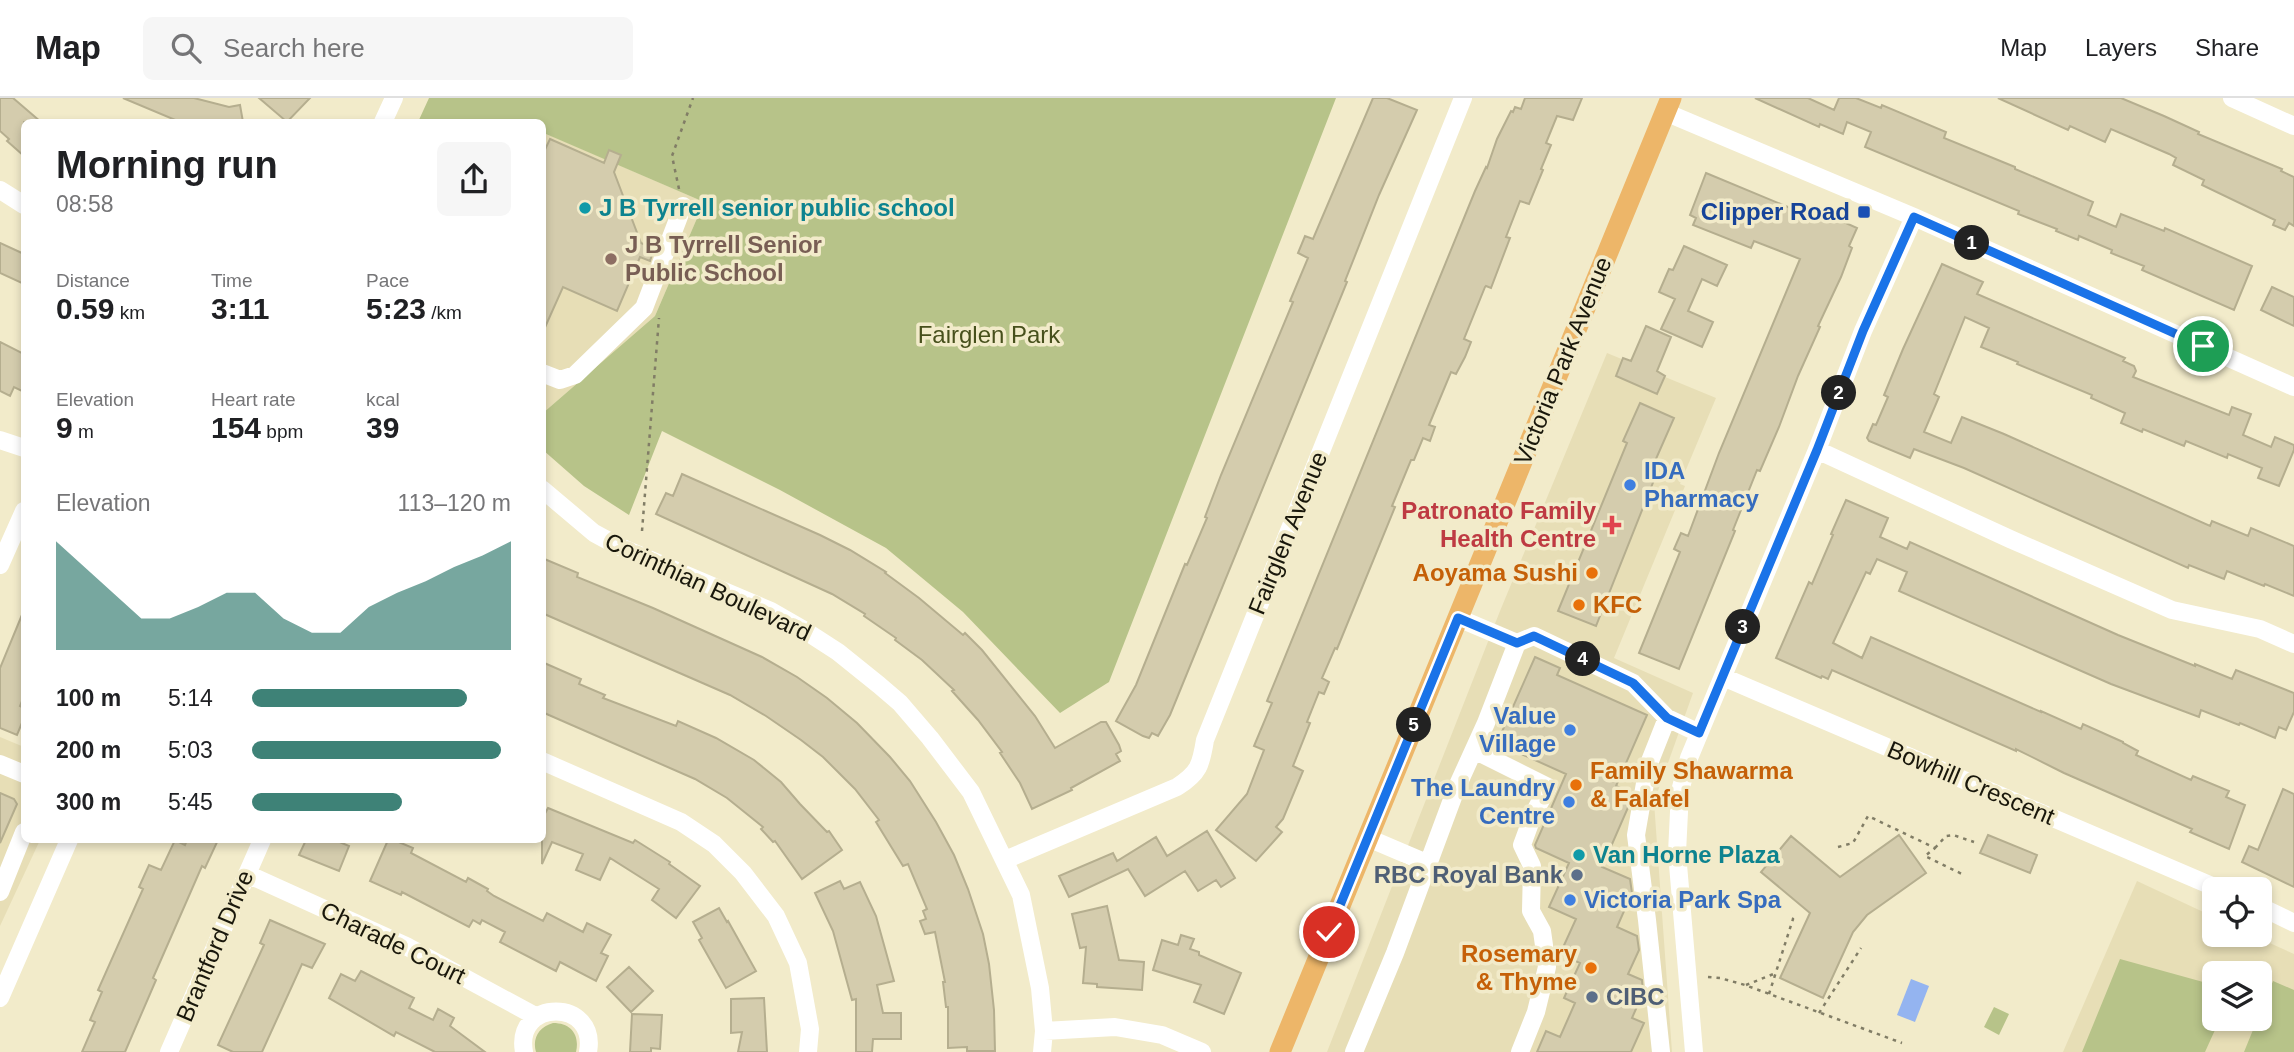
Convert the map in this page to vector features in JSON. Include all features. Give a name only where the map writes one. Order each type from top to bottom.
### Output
[{"type":"main road","name":"Victoria Park Avenue","points":[[1280,1052],[1668,105]]},
{"type":"street","points":[[384,119],[394,98]]},
{"type":"street","name":"Fairglen Avenue","points":[[1005,860],[1177,787],[1192,777],[1201,764],[1205,740],[1462,98]]},
{"type":"street","points":[[2232,98],[2294,126]]},
{"type":"street","points":[[1668,105],[2294,387]]},
{"type":"street","points":[[0,190],[21,203]]},
{"type":"street","points":[[546,375],[559,380],[575,375],[644,308],[683,206]]},
{"type":"street","points":[[1694,1052],[1677,853],[1680,790],[1689,758],[1817,450],[1863,331],[1914,217]]},
{"type":"street","points":[[0,440],[21,447]]},
{"type":"street","points":[[1817,450],[2172,610],[2260,629],[2294,643]]},
{"type":"street","name":"Corinthian Boulevard","points":[[546,492],[594,533],[618,546],[771,611],[804,630],[848,660],[900,704],[949,761],[971,792],[1021,895],[1040,988],[1044,1031],[1042,1052]]},
{"type":"street","points":[[0,565],[21,518]]},
{"type":"street","points":[[1458,618],[1517,643],[1534,636],[1633,683],[1667,718],[1699,733]]},
{"type":"street","points":[[1354,1052],[1395,953],[1456,789],[1486,723],[1517,643]]},
{"type":"street","name":"Bowhill Crescent","points":[[1723,677],[2202,882]]},
{"type":"street","points":[[1661,1052],[1636,835],[1648,765],[1667,718]]},
{"type":"street","points":[[1474,750],[1548,787],[1521,845],[1532,866],[1531,911],[1542,930],[1547,967],[1536,1012],[1520,1052]]},
{"type":"street","points":[[546,763],[681,822],[714,845],[743,873],[776,916],[798,964],[810,1029],[808,1052]]},
{"type":"street","points":[[0,764],[21,773]]},
{"type":"street","points":[[1368,838],[1429,864]]},
{"type":"street","points":[[0,892],[21,840]]},
{"type":"street","points":[[0,998],[68,843]]},
{"type":"street","name":"Brantford Drive","points":[[169,1052],[260,843]]},
{"type":"street","name":"Charade Court","points":[[247,874],[406,946],[537,1017]]},
{"type":"street","points":[[2272,912],[2294,923]]},
{"type":"street","points":[[524,1052],[524,1034],[537,1017],[558,1010],[578,1019],[585,1027],[589,1038],[588,1052]]},
{"type":"street","points":[[1044,1031],[1115,1027],[1162,1035],[1202,1052]]},
{"type":"path","points":[[683,206],[672,156],[693,98]]},
{"type":"path","points":[[642,531],[659,311]]},
{"type":"path","points":[[1838,847],[1853,843],[1868,816],[1935,848]]},
{"type":"path","points":[[1962,874],[1925,856],[1946,836],[1953,835],[1974,842]]},
{"type":"path","points":[[1769,994],[1794,919],[1788,917]]},
{"type":"path","points":[[1819,1013],[1861,948]]},
{"type":"path","points":[[1745,985],[1776,973]]},
{"type":"path","points":[[1708,977],[1745,985],[1902,1043]]},
{"type":"shaded area","name":"J B Tyrrell Senior Public School","points":[[546,133],[704,202],[655,316],[546,410]]},
{"type":"shaded area","points":[[1607,353],[1716,398],[1680,484],[1685,486],[1614,658],[1693,693],[1654,802],[1672,1052],[1327,1052],[1500,611]]},
{"type":"shaded area","points":[[0,737],[21,746],[21,843],[39,843],[0,926]]},
{"type":"shaded area","points":[[2137,881],[2202,911],[2202,947],[2272,947],[2272,944],[2294,954],[2294,1052],[2063,1052]]},
{"type":"green space","name":"Fairglen Park","points":[[429,98],[1336,98],[1109,682],[1060,713],[963,612],[886,548],[780,490],[662,431],[629,515],[584,486],[546,453],[546,410],[655,316],[704,202],[546,134],[546,119],[419,119]]},
{"type":"green space","points":[[2120,959],[2202,982],[2202,1031],[2215,1031],[2205,1052],[2082,1052]]},
{"type":"green space","points":[[2273,981],[2294,990],[2294,1052],[2244,1052],[2253,1031],[2272,1031]]},
{"type":"green space","points":[[1994,1007],[2009,1014],[1999,1035],[1984,1027]]},
{"type":"green space","points":[[553,1023],[565,1025],[573,1031],[577,1040],[576,1052],[536,1052],[538,1034]]},
{"type":"water","points":[[1911,979],[1929,986],[1915,1022],[1897,1015]]},
{"type":"building","points":[[0,98],[13,98],[38,119],[21,119],[21,153],[0,131]]},
{"type":"building","points":[[123,98],[194,98],[229,107],[240,105],[242,119],[173,119]]},
{"type":"building","points":[[259,98],[310,98],[290,119],[284,119]]},
{"type":"building","points":[[1373,98],[1387,98],[1417,110],[1379,195],[1345,281],[1347,282],[1170,715],[1158,736],[1152,733],[1149,738],[1143,736],[1116,721],[1136,685],[1185,564],[1187,565],[1207,518],[1205,517],[1221,475],[1293,302],[1290,301],[1308,258],[1298,253],[1305,236],[1313,239]]},
{"type":"building","points":[[1525,98],[1582,98],[1573,120],[1557,116],[1546,143],[1551,145],[1529,204],[1520,201],[1506,237],[1510,238],[1491,288],[1485,287],[1464,339],[1471,342],[1465,357],[1456,374],[1451,372],[1429,425],[1435,427],[1430,441],[1423,438],[1414,460],[1411,460],[1392,506],[1395,507],[1337,649],[1335,648],[1322,678],[1329,682],[1324,694],[1319,692],[1293,766],[1303,771],[1283,819],[1276,827],[1282,832],[1256,861],[1216,830],[1247,794],[1264,750],[1254,746],[1272,703],[1267,701],[1497,139],[1511,111],[1513,112],[1515,107],[1521,109]]},
{"type":"building","points":[[1755,98],[1808,98],[1834,110],[1839,98],[1856,98],[1881,108],[1882,105],[1946,132],[1944,138],[2093,202],[2088,215],[2116,227],[2121,214],[2164,231],[2165,228],[2252,266],[2234,310],[2142,270],[2144,266],[2111,253],[2112,250],[2079,236],[2078,240],[2056,231],[2057,229],[2018,214],[2019,211],[1865,147],[1871,132],[1847,122],[1843,134],[1820,124],[1819,127]]},
{"type":"building","points":[[1998,98],[2121,98],[2164,116],[2199,132],[2198,134],[2282,169],[2281,171],[2294,177],[2294,226],[2289,223],[2285,230],[2273,225],[2275,220],[2202,185],[2204,180],[2173,165],[2176,158],[2169,154],[2111,129],[2105,142],[2070,126],[2068,130]]},
{"type":"building","name":"J B Tyrrell senior public school","points":[[550,139],[604,163],[609,150],[621,155],[614,172],[641,243],[654,249],[650,261],[640,257],[617,311],[563,287],[546,325],[546,148]]},
{"type":"building","points":[[1706,173],[1807,215],[1810,209],[1817,210],[1857,228],[1841,277],[1818,326],[1820,327],[1760,471],[1757,470],[1679,669],[1639,653],[1680,552],[1674,549],[1681,533],[1688,536],[1719,453],[1800,259],[1754,241],[1751,248],[1693,225],[1696,218],[1690,215]]},
{"type":"building","points":[[0,243],[21,253],[21,283],[0,273]]},
{"type":"building","points":[[1684,246],[1727,265],[1717,286],[1702,279],[1688,311],[1713,322],[1702,347],[1661,329],[1675,299],[1659,292],[1669,269],[1673,270]]},
{"type":"building","points":[[1942,264],[1983,282],[1977,294],[2125,358],[2123,361],[2134,366],[2136,371],[2133,377],[2229,415],[2232,407],[2251,414],[2243,435],[2271,447],[2275,437],[2294,445],[2294,450],[2279,486],[2258,478],[2262,468],[2228,454],[2227,458],[2186,441],[2184,446],[2143,429],[2142,432],[2121,423],[2125,413],[2091,398],[2092,395],[1981,347],[1989,328],[1965,317],[1934,394],[1939,397],[1924,432],[1951,443],[1962,417],[2210,526],[2212,521],[2248,536],[2251,528],[2294,546],[2294,596],[2227,571],[2224,579],[2189,565],[2188,568],[1964,468],[1914,449],[1910,458],[1869,441],[1867,438],[1873,424],[1876,425],[1888,397],[1884,395]]},
{"type":"building","points":[[2272,287],[2294,297],[2294,326],[2261,310]]},
{"type":"building","points":[[1646,326],[1671,337],[1657,371],[1665,376],[1657,394],[1616,376],[1623,358],[1631,361]]},
{"type":"building","points":[[0,342],[21,352],[21,390],[14,387],[10,396],[0,391]]},
{"type":"building","points":[[1640,403],[1674,418],[1648,477],[1654,480],[1596,626],[1558,611],[1627,443],[1623,441]]},
{"type":"building","points":[[682,474],[820,535],[886,572],[963,635],[965,633],[982,650],[1035,716],[1055,748],[1101,722],[1106,722],[1119,745],[1121,751],[1116,754],[1120,761],[1071,788],[1072,790],[1032,809],[1020,783],[1000,753],[1002,752],[978,720],[952,691],[954,690],[922,660],[895,640],[896,638],[864,616],[865,614],[832,594],[656,514],[666,493],[673,496]]},
{"type":"building","points":[[1846,500],[1888,518],[1880,537],[1907,549],[1910,542],[2118,635],[2195,666],[2232,679],[2236,670],[2294,693],[2294,712],[2286,730],[2279,727],[2275,738],[2201,710],[2199,717],[2111,684],[1899,591],[1907,572],[1877,559],[1870,574],[1866,572],[1833,643],[1862,658],[1871,637],[2081,729],[2083,724],[2123,742],[2138,751],[2136,755],[2191,780],[2193,776],[2229,791],[2226,797],[2245,805],[2229,849],[2190,832],[2192,829],[2016,749],[1832,670],[1828,679],[1822,676],[1821,678],[1776,658],[1809,582],[1812,584]]},
{"type":"building","points":[[546,560],[578,573],[577,577],[762,657],[797,677],[857,723],[890,757],[910,781],[936,822],[968,889],[983,934],[989,964],[995,1051],[967,1051],[967,1047],[948,1048],[948,1007],[935,932],[925,934],[920,921],[926,919],[923,911],[927,909],[908,864],[903,866],[876,822],[879,820],[855,789],[823,757],[766,716],[730,695],[546,615]]},
{"type":"building","points":[[21,617],[21,725],[17,735],[0,728],[0,668]]},
{"type":"building","name":"Van Horne Plaza","points":[[1535,657],[1560,668],[1557,675],[1647,715],[1616,786],[1632,793],[1602,867],[1630,879],[1632,893],[1617,927],[1637,936],[1639,950],[1628,974],[1642,980],[1643,993],[1632,1018],[1644,1023],[1631,1052],[1537,1052],[1546,1031],[1560,1037],[1575,1003],[1564,998],[1580,963],[1560,954],[1576,919],[1549,907],[1569,863],[1536,848],[1535,845],[1566,774],[1497,743]]},
{"type":"building","points":[[546,664],[581,679],[579,684],[605,695],[603,698],[676,726],[678,721],[716,738],[754,760],[781,782],[827,832],[829,831],[842,850],[802,879],[775,841],[761,829],[763,827],[727,798],[695,779],[546,714]]},
{"type":"building","points":[[2283,789],[2294,794],[2294,887],[2242,862],[2249,846],[2258,850]]},
{"type":"building","points":[[0,793],[14,799],[17,804],[0,843]]},
{"type":"building","points":[[548,808],[633,843],[635,840],[670,862],[669,864],[700,886],[676,918],[652,900],[659,889],[610,858],[600,880],[576,870],[583,854],[552,842],[542,864],[542,843],[546,843]]},
{"type":"building","points":[[1207,831],[1235,878],[1221,887],[1216,880],[1198,891],[1185,871],[1145,896],[1128,869],[1069,897],[1059,876],[1113,853],[1117,861],[1156,837],[1167,856]]},
{"type":"building","points":[[1899,835],[1926,873],[1867,915],[1853,932],[1823,998],[1780,978],[1810,913],[1761,872],[1791,836],[1840,877]]},
{"type":"building","points":[[1988,835],[2037,855],[2030,873],[1980,853]]},
{"type":"building","points":[[174,843],[217,843],[205,868],[202,866],[153,978],[156,980],[125,1052],[82,1052],[95,1022],[90,1020],[102,992],[98,990],[143,889],[139,887],[149,865],[161,870]]},
{"type":"building","points":[[305,843],[342,843],[349,846],[339,871],[299,855]]},
{"type":"building","points":[[387,843],[401,843],[413,848],[411,853],[466,882],[468,878],[488,889],[494,896],[543,921],[547,913],[583,932],[587,923],[611,935],[601,953],[608,956],[596,981],[560,962],[556,971],[500,942],[505,932],[482,920],[480,924],[473,920],[469,927],[402,892],[401,895],[370,881]]},
{"type":"building","points":[[840,881],[844,889],[860,882],[876,916],[894,981],[877,985],[883,1013],[901,1013],[901,1039],[873,1039],[872,1052],[856,1052],[856,999],[852,1000],[833,931],[815,893]]},
{"type":"building","points":[[1107,906],[1119,960],[1144,962],[1142,990],[1097,987],[1097,984],[1083,983],[1086,947],[1080,948],[1072,914]]},
{"type":"building","points":[[719,908],[756,971],[726,988],[699,940],[702,938],[693,922]]},
{"type":"building","points":[[270,920],[325,944],[312,968],[302,964],[262,1052],[233,1052],[218,1045],[264,945],[260,943]]},
{"type":"building","points":[[1181,935],[1194,939],[1190,949],[1199,952],[1199,955],[1241,973],[1224,1014],[1194,1002],[1201,985],[1153,970],[1162,940],[1178,945]]},
{"type":"building","points":[[629,967],[653,991],[631,1012],[607,987]]},
{"type":"building","points":[[361,971],[414,998],[409,1008],[433,1020],[438,1009],[454,1018],[450,1026],[485,1052],[435,1052],[396,1032],[394,1036],[329,998],[341,974],[355,981]]},
{"type":"building","points":[[764,998],[767,1052],[738,1052],[742,1032],[731,1033],[731,999]]},
{"type":"building","points":[[632,1014],[662,1015],[660,1049],[630,1052]]},
{"type":"place","name":"J B Tyrrell senior public school","points":[[585,208]]},
{"type":"place","name":"Clipper Road","points":[[1864,212]]},
{"type":"place","name":"J B Tyrrell Senior Public School","points":[[611,259]]},
{"type":"place","name":"IDA Pharmacy","points":[[1630,485]]},
{"type":"place","name":"Patronato Family Health Centre","points":[[1612,525]]},
{"type":"place","name":"Aoyama Sushi","points":[[1592,573]]},
{"type":"place","name":"KFC","points":[[1579,605]]},
{"type":"place","name":"Value Village","points":[[1570,730]]},
{"type":"place","name":"Family Shawarma & Falafel","points":[[1576,785]]},
{"type":"place","name":"The Laundry Centre","points":[[1569,802]]},
{"type":"place","name":"Van Horne Plaza","points":[[1579,855]]},
{"type":"place","name":"RBC Royal Bank","points":[[1577,875]]},
{"type":"place","name":"Victoria Park Spa","points":[[1570,900]]},
{"type":"place","name":"Rosemary & Thyme","points":[[1591,968]]},
{"type":"place","name":"CIBC","points":[[1592,997]]},
{"type":"route","points":[[1329,932],[1458,618],[1517,643],[1534,636],[1584,659],[1633,683],[1667,718],[1699,733],[1817,450],[1863,331],[1914,217],[2203,346]]}]
